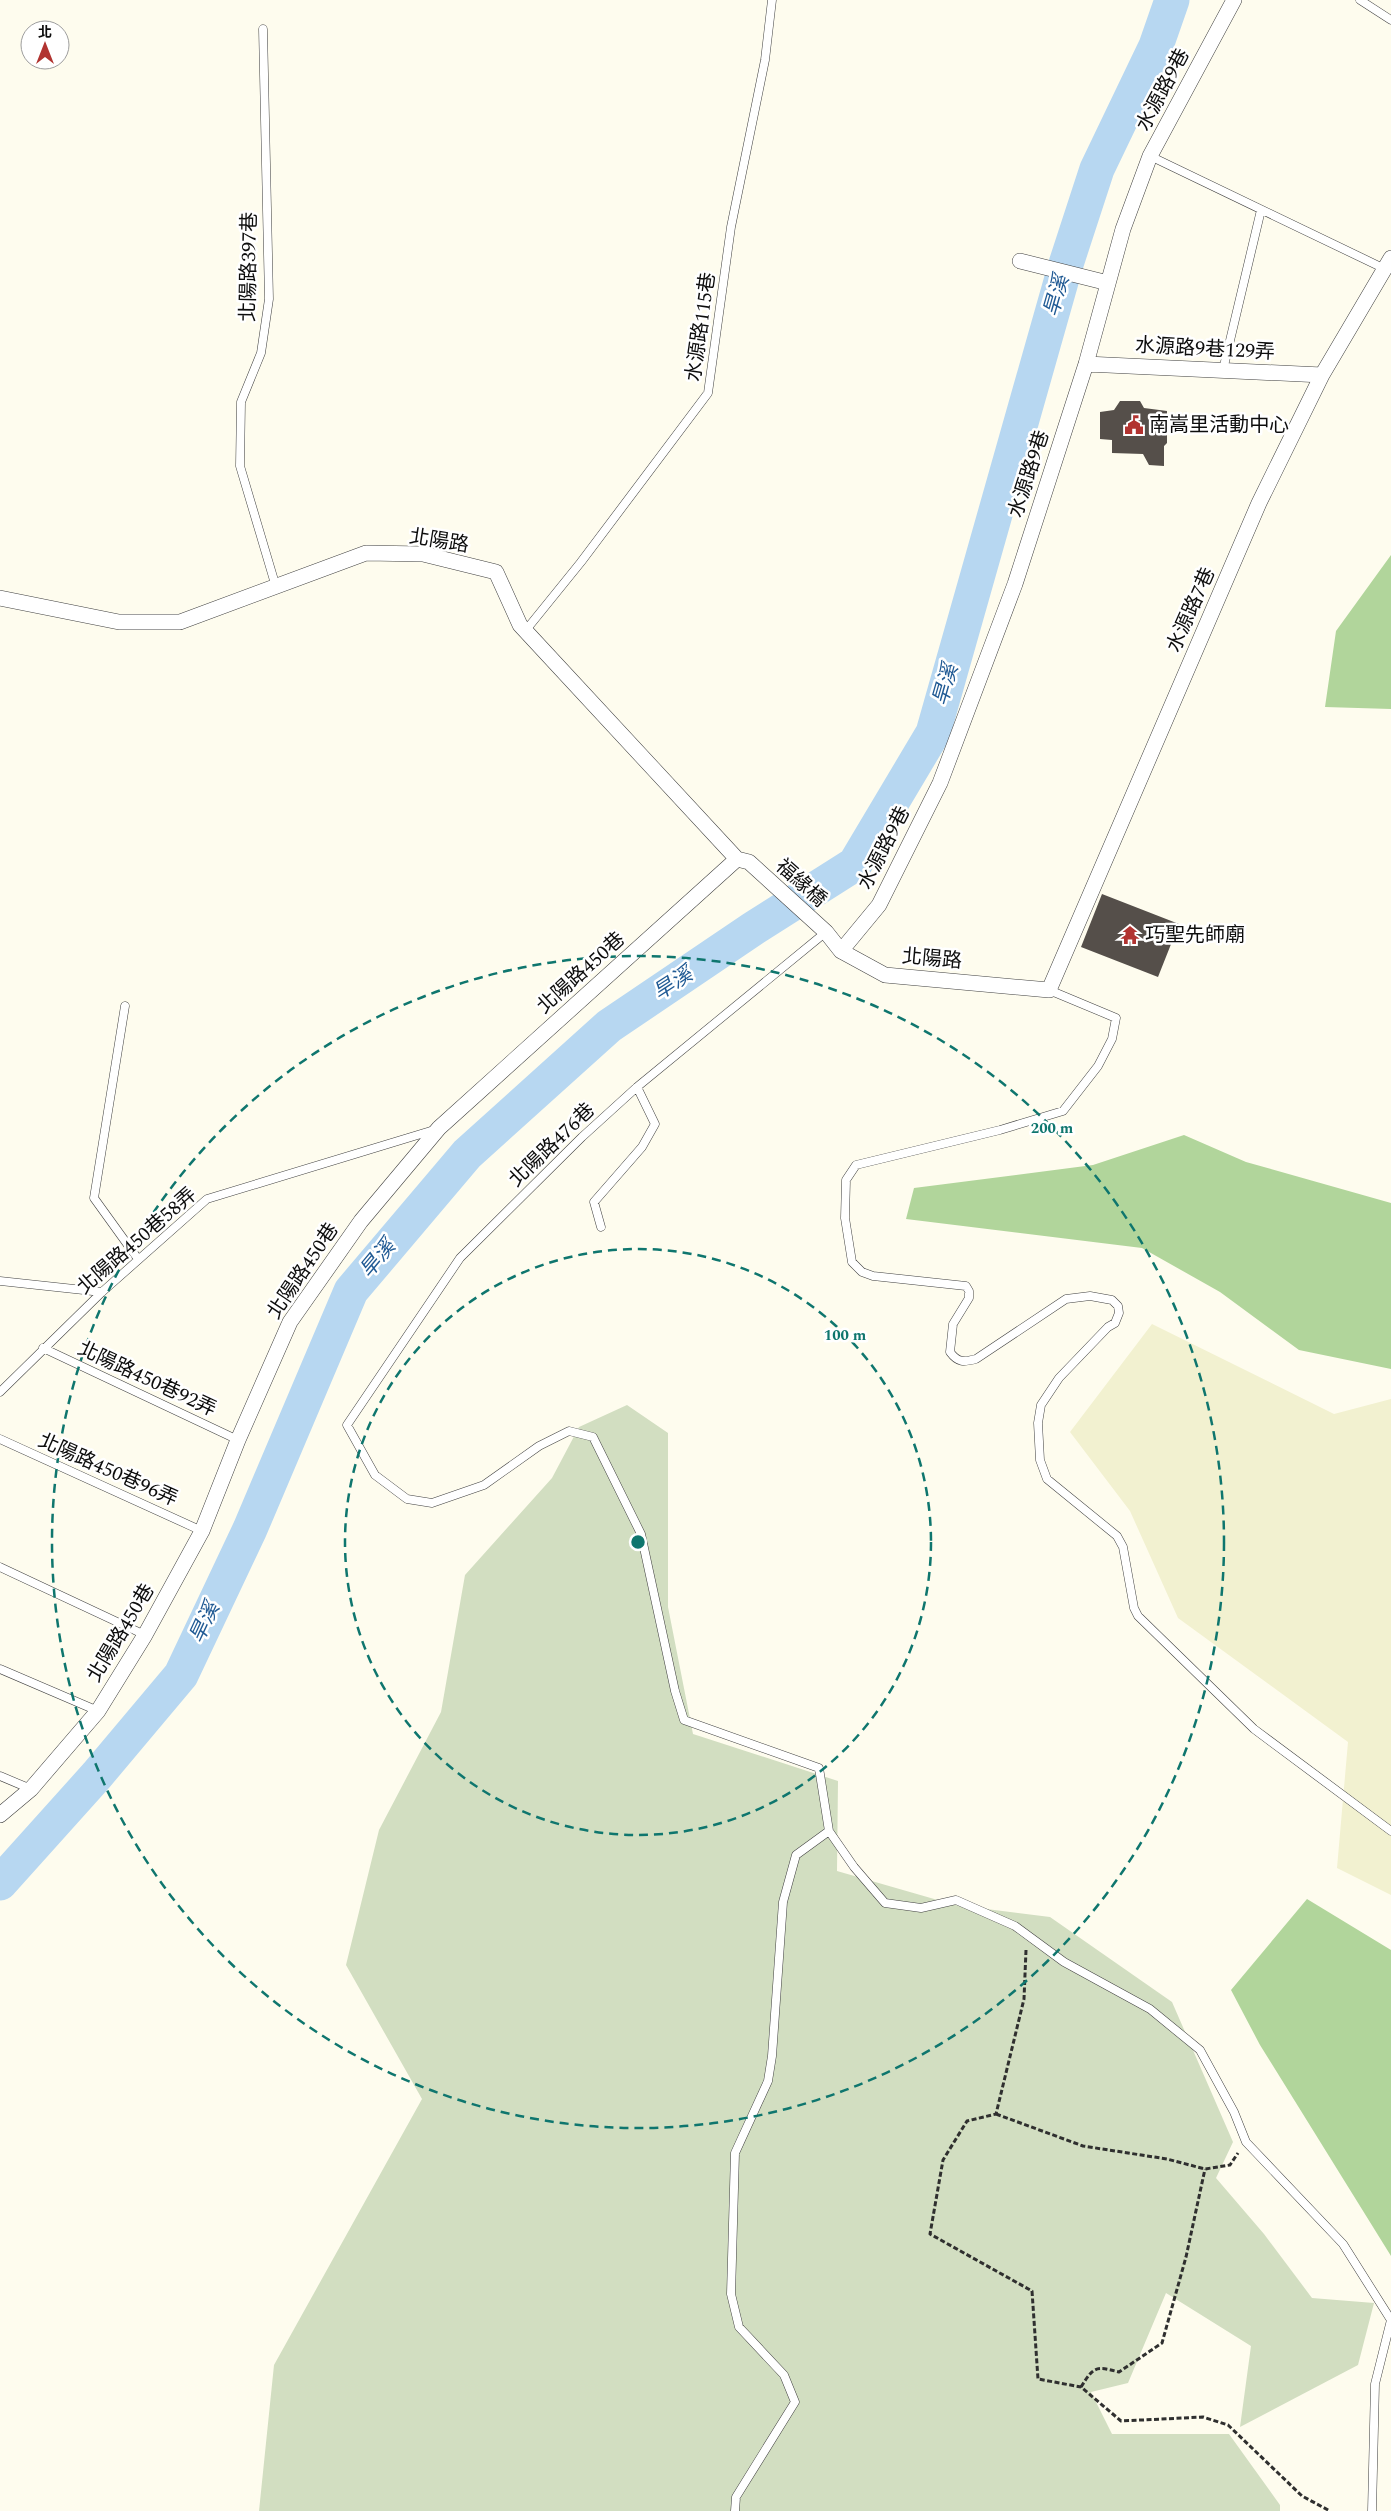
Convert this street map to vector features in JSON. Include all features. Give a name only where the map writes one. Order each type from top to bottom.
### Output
[{"type":"street","name":"水源路9巷","points":[[840,951],[879,904],[940,783],[1015,584],[1086,364],[1123,229],[1150,156],[1234,0]]},
{"type":"street","points":[[1020,261],[1108,283]]},
{"type":"street","name":"水源路7巷","points":[[1049,990],[1255,512],[1322,375],[1389,266]]},
{"type":"street","name":"水源路9巷129弄","points":[[1086,364],[1322,375]]},
{"type":"street","name":"北陽路","points":[[0,598],[119,622],[180,622],[366,554],[424,554],[496,572],[520,625],[743,861]]},
{"type":"street","name":"福緣橋","points":[[743,861],[826,932]]},
{"type":"street","name":"北陽路450巷","points":[[0,1815],[31,1789],[98,1711],[145,1636],[202,1531],[238,1440],[290,1322],[361,1222],[439,1128],[743,861]]},
{"type":"street","name":"北陽路","points":[[826,932],[840,951],[885,975],[1049,990]]},
{"type":"lane","name":"水源路115巷","points":[[526,630],[581,562],[708,392],[731,227],[765,60],[772,0]]},
{"type":"lane","points":[[1360,0],[1391,20]]},
{"type":"lane","name":"北陽路397巷","points":[[264,29],[269,299],[261,353],[242,402],[240,466],[276,587]]},
{"type":"lane","points":[[1150,156],[1261,210],[1389,266]]},
{"type":"lane","points":[[1223,370],[1261,210]]},
{"type":"lane","name":"北陽路476巷","points":[[826,932],[637,1087],[582,1137],[460,1258],[347,1425],[375,1475],[407,1498],[432,1503],[484,1485],[539,1446],[569,1431],[593,1437],[641,1534],[675,1691],[684,1720],[818,1768],[829,1831]]},
{"type":"lane","points":[[1049,990],[1116,1018],[1112,1038],[1098,1066],[1063,1110],[1000,1130],[856,1165],[846,1180],[845,1218],[852,1262],[862,1272],[873,1276],[966,1286],[969,1291],[969,1298],[953,1324],[950,1352],[955,1359],[962,1362],[976,1359],[1066,1299],[1104,1296],[1118,1306],[1119,1313],[1115,1323],[1108,1327],[1060,1378],[1041,1406],[1038,1423],[1040,1460],[1047,1479],[1118,1536],[1123,1547],[1134,1608],[1138,1616],[1254,1729],[1391,1831]]},
{"type":"lane","points":[[125,1006],[94,1198],[138,1259]]},
{"type":"lane","points":[[601,1227],[594,1202],[642,1147],[655,1124],[637,1087]]},
{"type":"lane","name":"北陽路450巷58弄","points":[[0,1392],[102,1292],[207,1199],[439,1128]]},
{"type":"lane","points":[[0,1281],[102,1292]]},
{"type":"lane","name":"北陽路450巷92弄","points":[[43,1348],[238,1440]]},
{"type":"lane","name":"北陽路450巷96弄","points":[[0,1440],[202,1531]]},
{"type":"lane","points":[[0,1566],[145,1636]]},
{"type":"lane","points":[[0,1669],[98,1711]]},
{"type":"lane","points":[[0,1776],[31,1789]]},
{"type":"lane","points":[[735,2511],[736,2496],[795,2402],[784,2375],[738,2326],[731,2294],[735,2153],[768,2081],[772,2056],[783,1902],[796,1855],[829,1831],[854,1867],[885,1903],[921,1908],[956,1900],[1016,1926],[1064,1962],[1150,2009],[1200,2050],[1234,2112],[1246,2142],[1343,2244],[1390,2320],[1375,2384],[1372,2511]]},
{"type":"path","points":[[996,2114],[1024,1998],[1027,1934]]},
{"type":"path","points":[[1246,2142],[1230,2165],[1205,2169],[1166,2159],[1083,2146],[996,2114],[967,2121],[943,2160],[930,2234],[1032,2291],[1038,2379],[1081,2386],[1121,2421],[1204,2417],[1228,2425],[1302,2496],[1330,2511]]},
{"type":"path","points":[[1081,2386],[1091,2371],[1101,2367],[1119,2372],[1162,2343],[1186,2257],[1205,2169]]},
{"type":"green space","points":[[1391,555],[1391,709],[1325,707],[1336,631]]},
{"type":"green space","points":[[1184,1135],[1246,1162],[1391,1203],[1391,1369],[1299,1350],[1220,1292],[1142,1248],[906,1219],[914,1188],[1093,1165]]},
{"type":"green space","points":[[1152,1324],[1334,1414],[1391,1399],[1391,1895],[1337,1868],[1348,1742],[1178,1618],[1130,1511],[1070,1432]]},
{"type":"green space","points":[[627,1405],[668,1433],[668,1607],[693,1734],[838,1781],[837,1871],[955,1905],[1050,1917],[1172,2002],[1233,2142],[1216,2178],[1264,2234],[1312,2298],[1374,2303],[1358,2365],[1240,2427],[1251,2346],[1166,2293],[1128,2383],[1091,2392],[1112,2434],[1229,2434],[1280,2505],[1280,2511],[259,2511],[274,2365],[422,2099],[346,1965],[379,1830],[441,1712],[465,1575],[552,1478],[579,1427]]},
{"type":"green space","points":[[1307,1899],[1391,1950],[1391,2256],[1260,2045],[1231,1990]]},
{"type":"building","name":"南嵩里活動中心","points":[[1120,401],[1140,401],[1144,408],[1167,411],[1167,443],[1164,446],[1164,466],[1149,465],[1143,454],[1112,453],[1112,440],[1100,439],[1100,412],[1114,410]]},
{"type":"building","name":"巧聖先師廟","points":[[1102,894],[1179,924],[1158,977],[1081,947]]},
{"type":"waterway","name":"旱溪","points":[[0,1883],[97,1775],[181,1675],[250,1529],[351,1291],[467,1154],[609,1026],[754,928],[855,864],[933,733],[1066,264],[1097,169],[1156,46],[1172,0]]},
{"type":"place","name":"南嵩里活動中心","points":[[1134,425]]},
{"type":"place","name":"巧聖先師廟","points":[[1130,935]]}]
